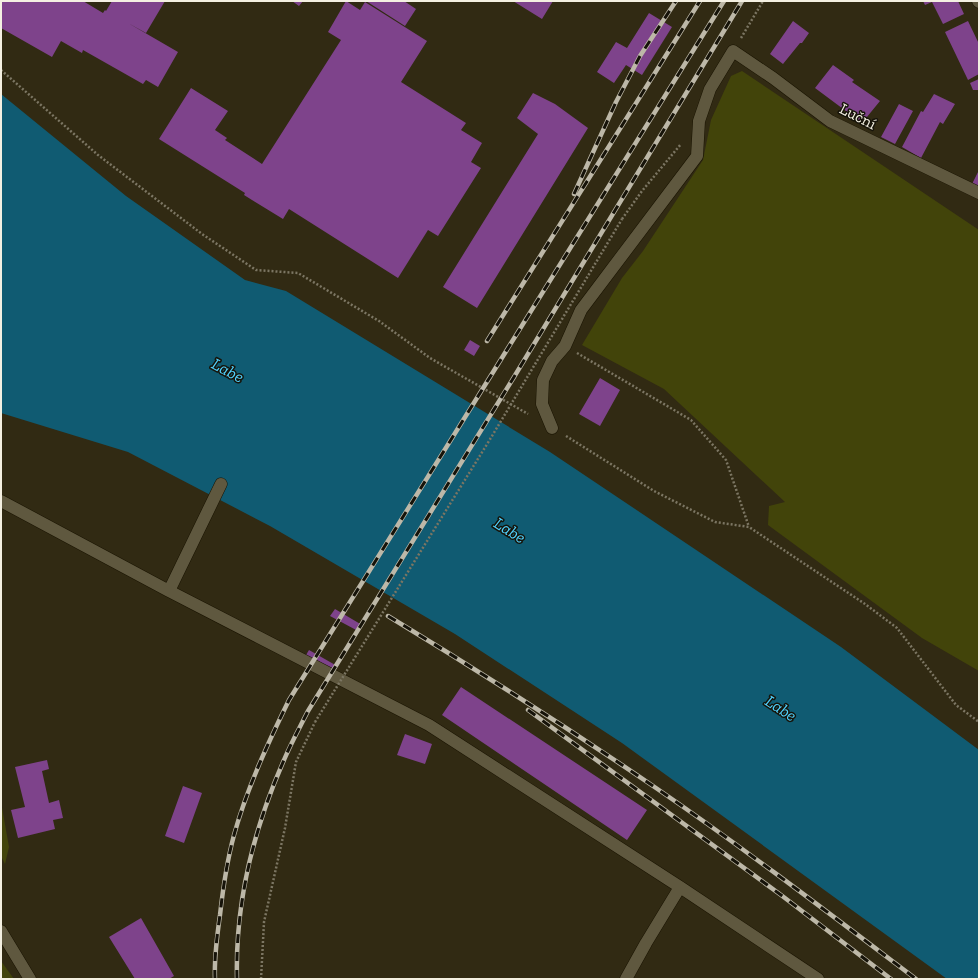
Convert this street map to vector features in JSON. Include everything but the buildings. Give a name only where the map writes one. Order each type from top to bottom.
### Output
[{"type":"street","points":[[552,428],[542,404],[543,380],[552,361],[565,346],[581,310],[697,156],[699,121],[710,89],[734,51]]},
{"type":"street","name":"Luční","points":[[734,51],[830,121],[979,193]]},
{"type":"street","points":[[169,591],[221,484]]},
{"type":"street","points":[[1,501],[169,591],[429,724],[680,887],[818,979]]},
{"type":"street","points":[[626,979],[680,887]]},
{"type":"street","points":[[1,931],[30,979]]},
{"type":"path","points":[[734,51],[763,1]]},
{"type":"path","points":[[1,70],[98,155],[202,234],[256,270],[298,273],[379,321],[430,358],[552,428],[654,491],[716,522],[749,527],[866,604],[896,628],[956,705],[979,722]]},
{"type":"path","points":[[261,979],[264,922],[285,828],[296,762],[316,722],[493,435],[622,219],[642,191],[670,159],[699,121]]},
{"type":"path","points":[[565,346],[691,420],[726,460],[749,527]]},
{"type":"shaded area","points":[[742,71],[979,230],[979,671],[922,638],[768,525],[769,506],[785,502],[664,389],[582,345],[622,278],[643,251],[703,160],[711,120],[731,76]]},
{"type":"shaded area","points":[[1,802],[9,847],[5,864],[1,856]]},
{"type":"shaded area","points":[[1,961],[14,979],[1,979]]},
{"type":"water","name":"Labe","points":[[1,94],[126,196],[245,280],[286,291],[550,452],[841,647],[979,750],[979,979],[947,979],[622,743],[455,634],[270,526],[128,452],[1,413]]},
{"type":"railway","points":[[574,194],[616,102],[640,56],[676,1]]},
{"type":"railway","points":[[487,341],[700,1]]},
{"type":"railway","points":[[215,979],[216,947],[222,895],[234,835],[252,783],[289,700],[724,1]]},
{"type":"railway","points":[[237,979],[239,923],[248,867],[255,839],[273,786],[308,711],[514,377],[742,1]]},
{"type":"railway","points":[[388,616],[523,700],[656,788],[755,858],[916,979]]},
{"type":"railway","points":[[528,710],[781,895],[891,979]]}]
